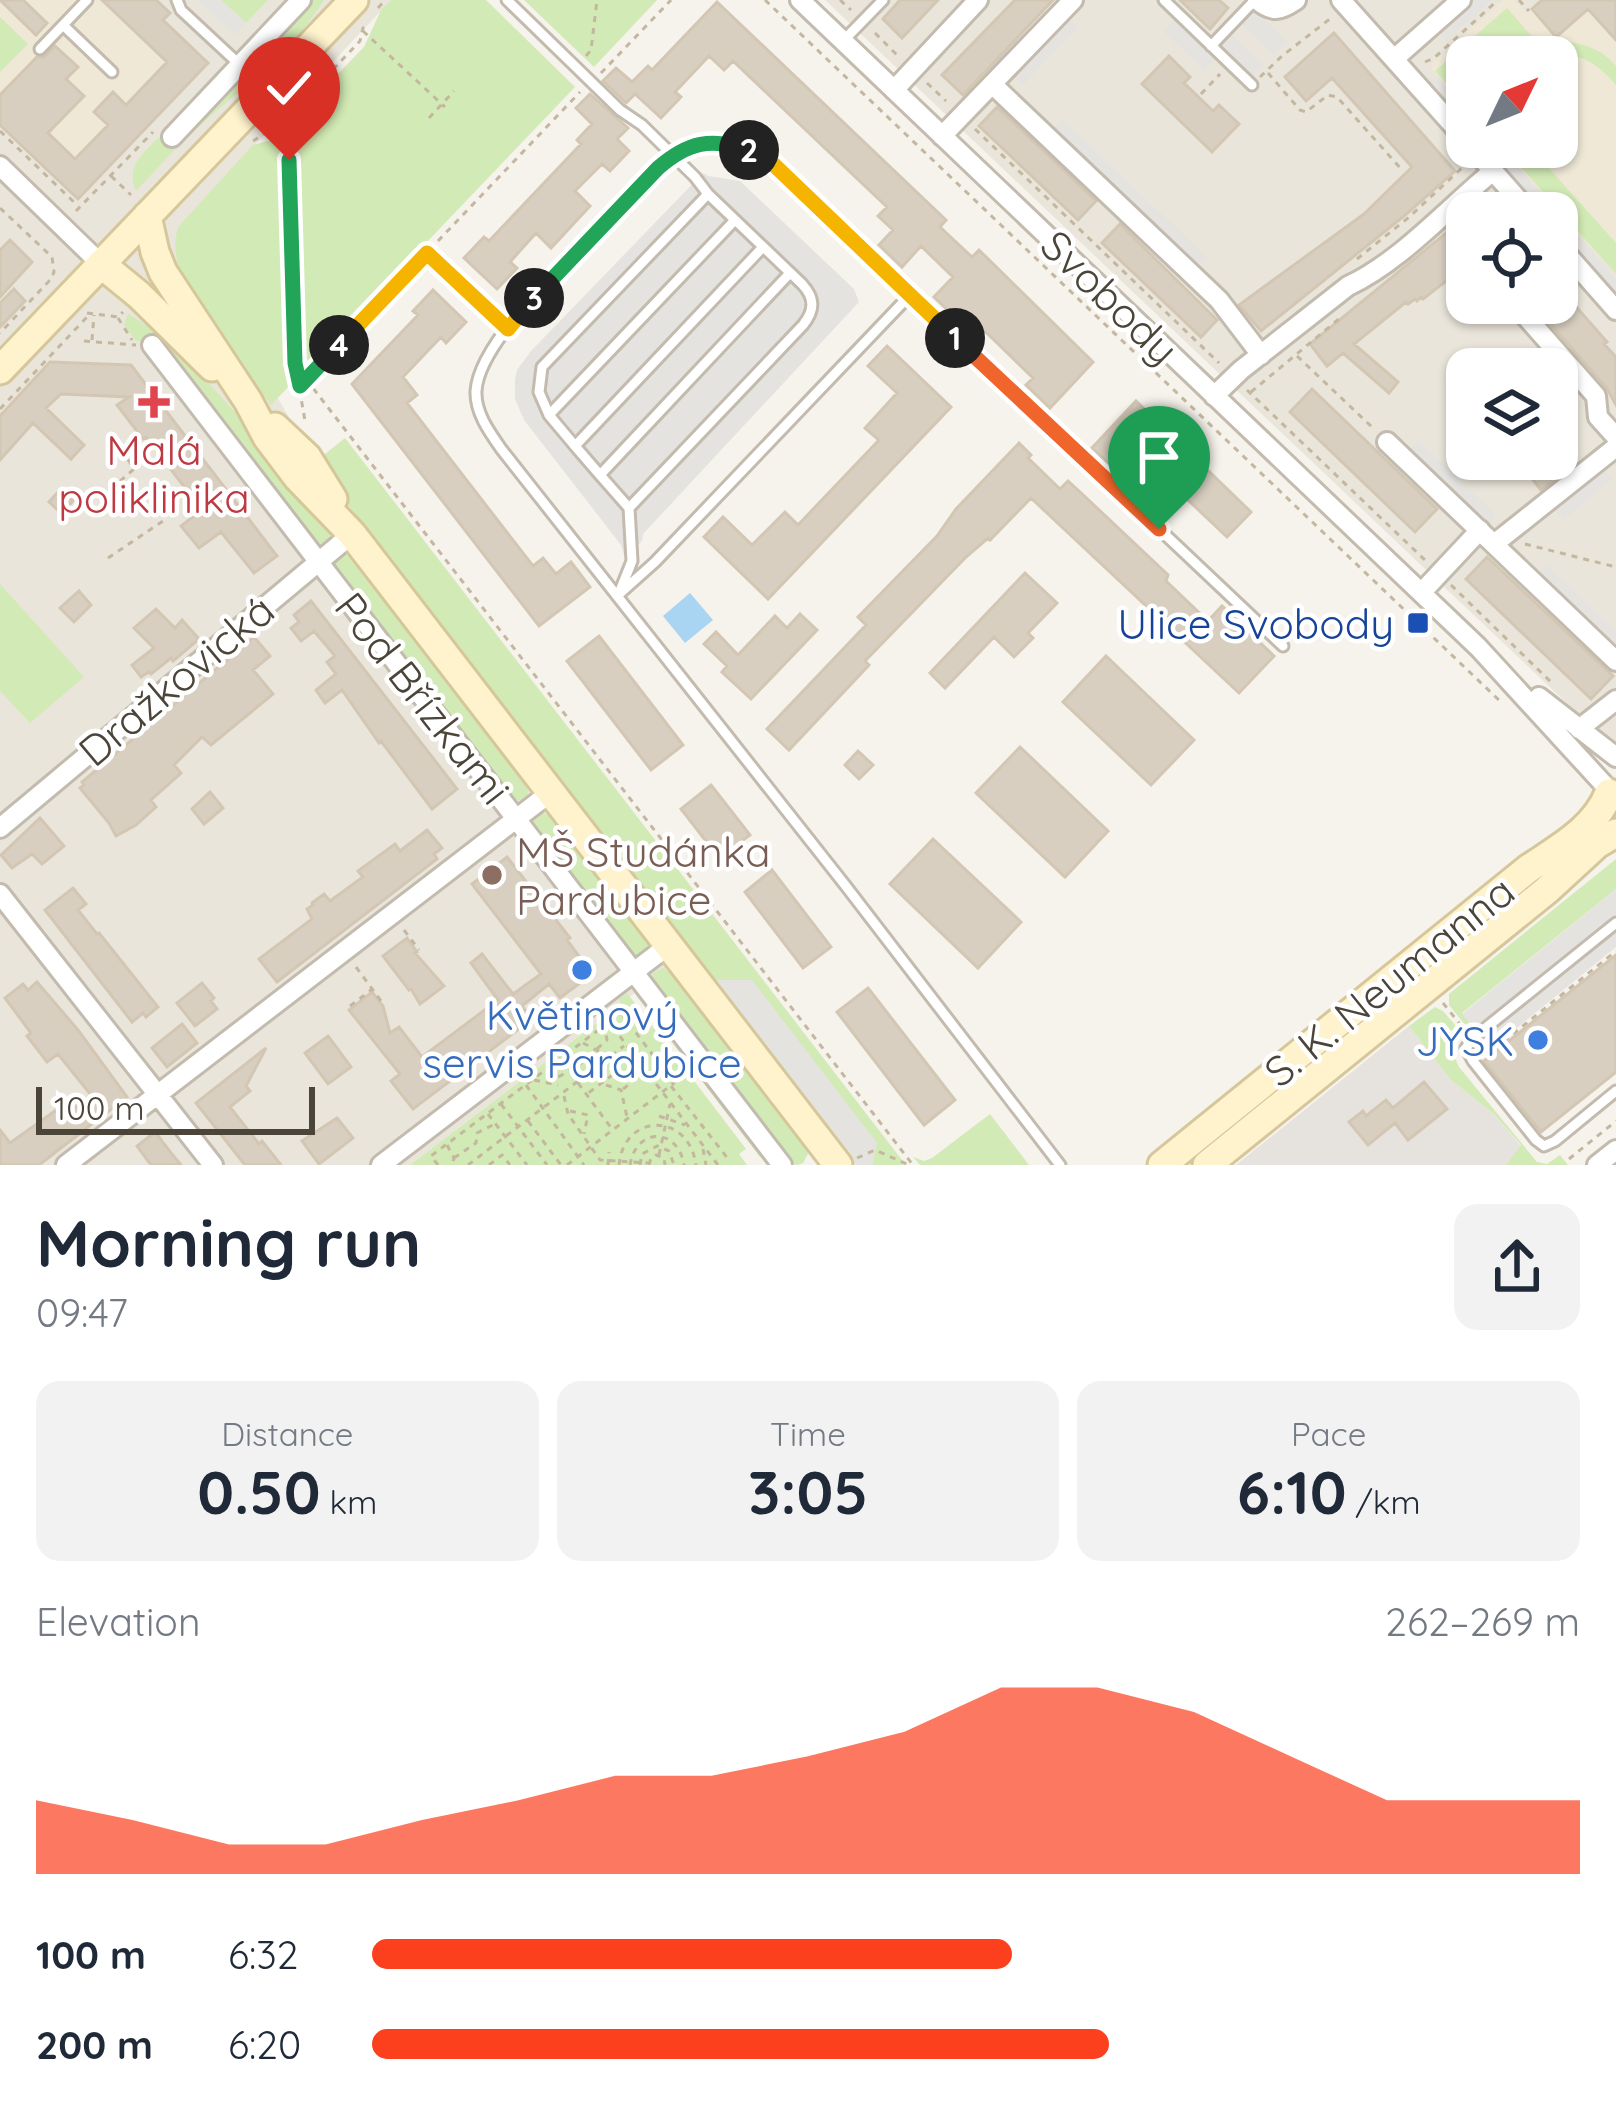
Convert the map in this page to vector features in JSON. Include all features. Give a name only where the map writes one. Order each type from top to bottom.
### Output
[{"type":"street","points":[[172,137],[301,0]]},
{"type":"street","name":"Svobody","points":[[800,0],[1422,592],[1613,794]]},
{"type":"street","points":[[894,90],[978,0]]},
{"type":"street","points":[[1256,0],[1277,11],[1296,0]]},
{"type":"street","points":[[1394,59],[1461,0]]},
{"type":"street","points":[[942,136],[1071,1]]},
{"type":"street","points":[[1340,8],[1446,117]]},
{"type":"street","points":[[1,367],[101,264],[139,206],[365,10]]},
{"type":"street","points":[[992,84],[1219,299],[1261,355]]},
{"type":"street","points":[[0,166],[101,264]]},
{"type":"street","points":[[1490,168],[1512,192]]},
{"type":"street","points":[[1214,396],[1493,171]]},
{"type":"street","name":"Pod Břízkami","points":[[139,206],[163,272],[267,437],[352,534],[833,1163]]},
{"type":"street","name":"Pod Břízkami","points":[[101,264],[248,401]]},
{"type":"street","points":[[1578,267],[1616,310]]},
{"type":"street","points":[[1532,324],[1595,396],[1598,418],[1616,437]]},
{"type":"street","name":"Pod Břízkami","points":[[152,345],[782,1165]]},
{"type":"street","points":[[1388,442],[1616,661]]},
{"type":"street","points":[[1422,592],[1616,447]]},
{"type":"street","name":"Dražkovická","points":[[0,828],[352,534]]},
{"type":"street","name":"Svobody","points":[[1478,647],[1616,757]]},
{"type":"street","points":[[1579,729],[1616,700]]},
{"type":"street","points":[[66,1165],[550,792]]},
{"type":"street","name":"S. K. Neumanna","points":[[1162,1165],[1528,868],[1574,837],[1613,794]]},
{"type":"street","name":"S. K. Neumanna","points":[[1207,1165],[1616,833]]},
{"type":"street","points":[[0,894],[213,1165]]},
{"type":"street","points":[[381,1165],[669,946]]},
{"type":"street","points":[[1597,1165],[1616,1150]]},
{"type":"lane","points":[[40,49],[87,0]]},
{"type":"lane","points":[[177,0],[181,10],[240,64]]},
{"type":"lane","points":[[507,0],[673,155],[812,298],[808,319],[629,508]]},
{"type":"lane","points":[[843,41],[883,0]]},
{"type":"lane","points":[[1163,0],[1252,85]]},
{"type":"lane","points":[[1211,46],[1256,0]]},
{"type":"lane","points":[[63,25],[112,72]]},
{"type":"lane","points":[[1060,1165],[502,450],[484,423],[477,401],[478,378],[487,358],[541,290],[673,155],[707,143],[736,145],[762,155],[1283,646]]},
{"type":"lane","points":[[617,596],[632,561],[629,508],[549,415],[539,392],[539,374],[708,194]]},
{"type":"lane","points":[[549,415],[735,220]]},
{"type":"lane","points":[[575,446],[764,247]]},
{"type":"lane","points":[[427,253],[508,329]]},
{"type":"lane","points":[[600,475],[790,273]]},
{"type":"lane","points":[[617,596],[910,295]]},
{"type":"lane","points":[[1616,923],[1466,1048],[1544,1146],[1616,1091]]},
{"type":"path","points":[[249,143],[292,112],[361,41],[365,10],[386,0]]},
{"type":"path","points":[[582,59],[591,50],[597,0]]},
{"type":"path","points":[[599,75],[671,0]]},
{"type":"path","points":[[765,0],[1513,713]]},
{"type":"path","points":[[1520,0],[1529,11]]},
{"type":"path","points":[[1252,85],[1340,8]]},
{"type":"path","points":[[362,31],[443,106]]},
{"type":"path","points":[[1202,94],[1230,64]]},
{"type":"path","points":[[1266,71],[1300,110],[1306,112],[1333,94],[1402,170]]},
{"type":"path","points":[[300,386],[587,86]]},
{"type":"path","points":[[428,118],[454,91]]},
{"type":"path","points":[[292,112],[295,363],[305,423]]},
{"type":"path","points":[[0,131],[79,208]]},
{"type":"path","points":[[111,176],[139,206]]},
{"type":"path","points":[[0,208],[52,257],[54,272],[0,333]]},
{"type":"path","points":[[0,409],[89,315],[118,316],[135,345],[152,345]]},
{"type":"path","points":[[92,342],[94,315]]},
{"type":"path","points":[[1281,339],[1388,442]]},
{"type":"path","points":[[306,379],[911,1165]]},
{"type":"path","points":[[111,489],[132,473],[127,458],[145,443]]},
{"type":"path","points":[[108,558],[166,518]]},
{"type":"path","points":[[1492,538],[1616,567]]},
{"type":"path","points":[[392,914],[419,950]]},
{"type":"path","points":[[344,951],[384,1005]]},
{"type":"path","points":[[1438,997],[1472,1039],[1493,1050],[1616,951]]},
{"type":"path","points":[[350,1006],[373,989]]},
{"type":"path","points":[[527,1120],[564,1165],[674,1083],[621,1013]]},
{"type":"path","points":[[438,1165],[431,1156],[609,1022],[718,1165]]},
{"type":"path","points":[[558,1077],[607,1040],[604,1026]]},
{"type":"path","points":[[582,1043],[607,1059],[615,1073],[586,1094]]},
{"type":"path","points":[[452,1165],[454,1158],[476,1143],[506,1137],[626,1045]]},
{"type":"path","points":[[552,1066],[568,1114],[600,1160],[619,1163],[649,1164],[659,1155],[666,1164],[684,1165],[679,1147],[663,1137],[638,1144],[630,1163]]},
{"type":"path","points":[[621,1090],[646,1071]]},
{"type":"path","points":[[532,1080],[558,1084]]},
{"type":"path","points":[[578,1082],[613,1130]]},
{"type":"path","points":[[602,1083],[621,1090]]},
{"type":"path","points":[[526,1085],[584,1165]]},
{"type":"path","points":[[670,1086],[729,1160]]},
{"type":"path","points":[[621,1090],[628,1118]]},
{"type":"path","points":[[659,1155],[670,1102]]},
{"type":"path","points":[[501,1104],[547,1165]]},
{"type":"path","points":[[584,1136],[588,1115],[597,1109]]},
{"type":"path","points":[[568,1110],[588,1115]]},
{"type":"path","points":[[488,1114],[527,1165]]},
{"type":"path","points":[[659,1116],[691,1129]]},
{"type":"path","points":[[1569,1159],[1616,1121]]},
{"type":"path","points":[[468,1165],[495,1124]]},
{"type":"path","points":[[619,1163],[623,1145],[634,1133],[665,1126],[688,1140],[696,1165]]},
{"type":"path","points":[[467,1129],[484,1139]]},
{"type":"path","points":[[700,1141],[706,1165]]},
{"type":"path","points":[[447,1144],[454,1158]]},
{"type":"path","points":[[640,1164],[645,1151],[661,1147],[669,1151],[674,1165]]},
{"type":"path","points":[[875,1150],[911,1165]]},
{"type":"path","points":[[608,1162],[609,1152]]},
{"type":"path","points":[[489,1165],[502,1155],[510,1165]]},
{"type":"shaded area","points":[[0,0],[391,0],[178,227],[315,462],[691,950],[410,1165],[0,1165]]},
{"type":"shaded area","points":[[0,0],[102,0],[189,83],[78,199],[0,125]]},
{"type":"shaded area","points":[[198,0],[221,0],[246,23],[235,35]]},
{"type":"shaded area","points":[[825,0],[1616,0],[1613,747]]},
{"type":"shaded area","points":[[1472,0],[1493,0],[1446,36],[1446,41],[1437,31]]},
{"type":"shaded area","points":[[1504,0],[1514,0],[1526,13],[1542,0],[1616,1],[1616,275],[1578,232],[1578,192],[1542,192],[1521,168],[1578,168],[1578,36],[1464,36]]},
{"type":"shaded area","points":[[1253,9],[1287,42],[1274,55],[1240,23]]},
{"type":"shaded area","points":[[1065,15],[1078,28],[1023,85],[1010,72]]},
{"type":"shaded area","points":[[1175,19],[1216,59],[1204,71],[1163,31]]},
{"type":"shaded area","points":[[1230,33],[1264,65],[1252,78],[1218,46]]},
{"type":"shaded area","points":[[1446,52],[1446,85],[1431,68]]},
{"type":"shaded area","points":[[1421,77],[1438,77],[1446,86],[1446,105]]},
{"type":"shaded area","points":[[1062,119],[1207,257],[1195,270],[1049,132]]},
{"type":"shaded area","points":[[1501,168],[1518,168],[1540,192],[1523,192]]},
{"type":"shaded area","points":[[703,173],[740,181],[854,289],[859,302],[625,558],[621,545],[524,420],[515,399],[515,379],[531,351]]},
{"type":"shaded area","points":[[1578,236],[1616,279],[1616,298],[1578,255]]},
{"type":"shaded area","points":[[1418,440],[1446,467],[1446,480],[1460,480],[1496,515],[1484,528],[1406,453]]},
{"type":"shaded area","points":[[1601,466],[1612,480],[1563,520],[1552,507]]},
{"type":"shaded area","points":[[1547,565],[1616,632],[1616,654],[1536,576]]},
{"type":"shaded area","points":[[1616,889],[1616,947],[1502,1040],[1462,1014]]},
{"type":"shaded area","points":[[714,980],[752,980],[877,1143],[872,1165],[856,1165]]},
{"type":"shaded area","points":[[1409,1026],[1451,1080],[1494,1114],[1521,1146],[1506,1165],[1236,1165]]},
{"type":"green space","points":[[221,0],[268,0],[246,23]]},
{"type":"green space","points":[[312,0],[324,0],[296,37],[136,191],[134,167],[147,149],[159,137],[172,147]]},
{"type":"green space","points":[[391,0],[486,0],[575,87],[271,405],[172,273],[180,269],[175,248],[178,227],[253,145],[275,139],[364,47],[381,10]]},
{"type":"green space","points":[[524,0],[657,0],[594,67]]},
{"type":"green space","points":[[1507,8],[1532,36],[1475,36]]},
{"type":"green space","points":[[0,17],[28,44],[0,72]]},
{"type":"green space","points":[[1578,44],[1616,66],[1616,85],[1604,73],[1578,58]]},
{"type":"green space","points":[[1446,61],[1446,83],[1435,71]]},
{"type":"green space","points":[[1522,168],[1549,168],[1570,192],[1543,192]]},
{"type":"green space","points":[[1578,201],[1616,243],[1616,274],[1578,231]]},
{"type":"green space","points":[[128,314],[163,339],[230,407],[330,528],[329,540],[313,542],[160,341],[136,341],[124,325]]},
{"type":"green space","points":[[345,438],[903,1165],[872,1165],[876,1143],[752,981],[714,980],[315,462]]},
{"type":"green space","points":[[340,553],[352,557],[527,785],[523,800],[511,800],[333,566]]},
{"type":"green space","points":[[0,584],[84,677],[30,723],[0,691]]},
{"type":"green space","points":[[538,812],[551,816],[649,943],[638,959],[531,824]]},
{"type":"green space","points":[[1616,859],[1616,889],[1462,1013],[1470,1023],[1466,1026],[1449,1005],[1449,994]]},
{"type":"green space","points":[[663,968],[806,1147],[803,1163],[789,1162],[651,981],[653,973]]},
{"type":"green space","points":[[639,991],[764,1154],[760,1157],[635,994]]},
{"type":"green space","points":[[627,993],[746,1149],[739,1154],[747,1165],[410,1165],[621,1004],[619,999]]},
{"type":"green space","points":[[1435,1007],[1461,1032],[1454,1049],[1459,1067],[1537,1162],[1547,1164],[1560,1155],[1568,1165],[1506,1165],[1521,1145],[1494,1114],[1451,1080],[1409,1026]]},
{"type":"green space","points":[[990,1114],[1029,1165],[920,1165],[913,1157],[932,1158]]},
{"type":"water","points":[[690,593],[713,620],[685,643],[663,616]]},
{"type":"building","points":[[0,0],[23,0],[47,23],[36,35]]},
{"type":"building","points":[[102,0],[156,0],[170,13],[163,20],[208,63],[78,199],[0,125],[0,95],[37,57],[44,57],[55,46],[78,67],[66,79],[84,96],[48,133],[75,159],[108,125],[94,112],[113,92],[126,105],[167,62]]},
{"type":"building","points":[[900,0],[938,0],[902,38],[883,19]]},
{"type":"building","points":[[1015,0],[1053,0],[963,95],[942,75]]},
{"type":"building","points":[[1180,0],[1219,0],[1228,8],[1210,29]]},
{"type":"building","points":[[1542,0],[1616,0],[1616,40],[1588,9],[1555,36],[1532,9]]},
{"type":"building","points":[[717,2],[946,220],[940,227],[972,257],[979,250],[1093,362],[1050,408],[1026,385],[1033,378],[993,339],[965,313],[958,320],[934,297],[953,277],[921,246],[902,267],[879,245],[893,230],[878,216],[887,207],[733,61],[724,70],[709,56],[675,92],[681,97],[661,118],[635,94],[626,103],[603,81],[616,68],[632,82],[648,66],[652,70]]},
{"type":"building","points":[[1334,33],[1446,161],[1446,168],[1455,171],[1261,331],[1239,305],[1364,214],[1412,167],[1332,78],[1306,101],[1285,77]]},
{"type":"building","points":[[1169,56],[1190,77],[1184,83],[1213,111],[1219,105],[1239,124],[1212,152],[1142,84]]},
{"type":"building","points":[[590,94],[628,128],[617,139],[629,151],[610,171],[602,164],[575,191],[590,206],[551,248],[536,233],[510,262],[517,268],[497,289],[464,258],[484,237],[489,241],[581,144],[577,140],[592,124],[576,108]]},
{"type":"building","points":[[997,107],[1096,201],[1078,220],[979,126]]},
{"type":"building","points":[[1120,224],[1217,320],[1201,337],[1102,243]]},
{"type":"building","points":[[1446,233],[1446,281],[1423,299],[1406,302],[1354,344],[1398,382],[1389,393],[1343,353],[1327,366],[1310,344]]},
{"type":"building","points":[[10,240],[32,262],[0,297],[0,250]]},
{"type":"building","points":[[14,289],[25,301],[0,327],[0,303]]},
{"type":"building","points":[[433,290],[466,322],[446,343],[441,337],[403,377],[417,395],[407,403],[533,566],[543,558],[556,574],[571,562],[590,587],[539,626],[352,384],[418,315],[413,311]]},
{"type":"building","points":[[1578,309],[1616,357],[1616,405],[1578,355],[1578,348],[1572,348],[1550,324],[1578,324]]},
{"type":"building","points":[[887,346],[951,407],[768,599],[704,537],[723,517],[752,545],[785,512],[798,525],[879,440],[865,428],[897,393],[868,366]]},
{"type":"building","points":[[50,362],[131,365],[277,556],[254,573],[221,532],[199,548],[181,526],[202,510],[117,405],[129,397],[61,394],[46,408],[84,445],[71,459],[33,423],[0,460],[0,416]]},
{"type":"building","points":[[1312,389],[1437,509],[1415,532],[1290,412]]},
{"type":"building","points":[[1136,401],[1251,512],[1227,537],[1129,444],[1109,464],[1092,448]]},
{"type":"building","points":[[1019,443],[1060,489],[1068,481],[1079,491],[1168,575],[1166,581],[1208,621],[1222,606],[1274,656],[1239,693],[1031,498],[865,661],[869,665],[789,750],[767,729],[866,625],[858,617]]},
{"type":"building","points":[[1533,480],[1553,480],[1541,490]]},
{"type":"building","points":[[61,489],[73,501],[61,513],[49,502]]},
{"type":"building","points":[[1487,557],[1613,676],[1591,699],[1466,579]]},
{"type":"building","points":[[1025,573],[1057,603],[1028,633],[1033,638],[1014,657],[994,637],[945,688],[930,673]]},
{"type":"building","points":[[79,591],[91,605],[74,622],[60,608]]},
{"type":"building","points":[[311,601],[457,789],[432,809],[342,690],[325,703],[316,690],[336,674],[327,662],[335,656],[314,631],[301,641],[291,628],[299,622],[294,615]]},
{"type":"building","points":[[156,609],[175,628],[182,620],[199,639],[173,661],[141,677],[132,665],[154,648],[134,628]]},
{"type":"building","points":[[800,614],[817,630],[751,699],[722,672],[727,666],[704,644],[716,632],[738,655],[775,616],[787,628]]},
{"type":"building","points":[[599,636],[683,745],[651,770],[567,661]]},
{"type":"building","points":[[254,637],[270,656],[253,670],[273,694],[211,745],[202,737],[174,765],[181,773],[151,800],[156,807],[116,836],[80,788],[82,782]]},
{"type":"building","points":[[1106,656],[1194,740],[1151,785],[1063,702]]},
{"type":"building","points":[[1020,747],[1108,831],[1065,877],[976,793]]},
{"type":"building","points":[[858,751],[873,765],[859,779],[845,765]]},
{"type":"building","points":[[711,785],[750,835],[719,858],[681,809]]},
{"type":"building","points":[[210,792],[223,808],[204,824],[192,809]]},
{"type":"building","points":[[40,818],[64,846],[42,864],[32,854],[12,868],[1,855]]},
{"type":"building","points":[[427,830],[442,848],[434,854],[437,859],[277,982],[259,959],[312,919],[307,909],[312,903],[324,894],[330,901],[363,877],[358,871],[395,844],[400,851]]},
{"type":"building","points":[[933,839],[1021,922],[978,968],[890,884]]},
{"type":"building","points":[[507,857],[592,974],[560,998],[549,984],[522,1006],[532,1019],[413,1109],[391,1081],[400,1074],[349,1010],[372,992],[383,1006],[390,1033],[399,1027],[422,1057],[498,1000],[471,963],[482,954],[513,994],[541,974],[472,884]]},
{"type":"building","points":[[772,870],[831,947],[803,968],[745,892]]},
{"type":"building","points":[[73,888],[86,904],[78,910],[158,1007],[146,1017],[143,1013],[132,1022],[45,910]]},
{"type":"building","points":[[407,938],[444,986],[420,1004],[383,956]]},
{"type":"building","points":[[1616,955],[1616,1072],[1541,1132],[1484,1061]]},
{"type":"building","points":[[37,982],[127,1097],[39,1165],[0,1165],[0,1130],[10,1143],[55,1111],[62,1117],[91,1095],[58,1054],[47,1062],[5,998],[23,984],[28,990]]},
{"type":"building","points":[[202,983],[217,1009],[195,1026],[177,1003]]},
{"type":"building","points":[[868,988],[955,1100],[924,1125],[837,1012]]},
{"type":"building","points":[[182,1024],[197,1043],[167,1067],[152,1048]]},
{"type":"building","points":[[328,1036],[351,1067],[328,1084],[305,1053]]},
{"type":"building","points":[[266,1048],[246,1086],[250,1091],[230,1107],[281,1165],[245,1165],[196,1103]]},
{"type":"building","points":[[1424,1082],[1447,1109],[1408,1140],[1395,1123],[1368,1145],[1349,1122],[1386,1100],[1393,1108]]},
{"type":"building","points":[[337,1118],[353,1138],[319,1164],[302,1141]]},
{"type":"building","points":[[155,1132],[181,1165],[151,1165],[137,1146]]},
{"type":"place","name":"Malá poliklinika","points":[[154,402]]},
{"type":"place","name":"Ulice Svobody","points":[[1418,623]]},
{"type":"place","name":"MŠ Studánka Pardubice","points":[[492,875]]},
{"type":"place","name":"Květinový servis Pardubice","points":[[582,970]]},
{"type":"place","name":"JYSK","points":[[1538,1040]]},
{"type":"route","points":[[289,160],[295,363],[300,386],[427,253],[508,329],[673,155],[694,145],[736,145],[770,161],[1159,529]]}]
